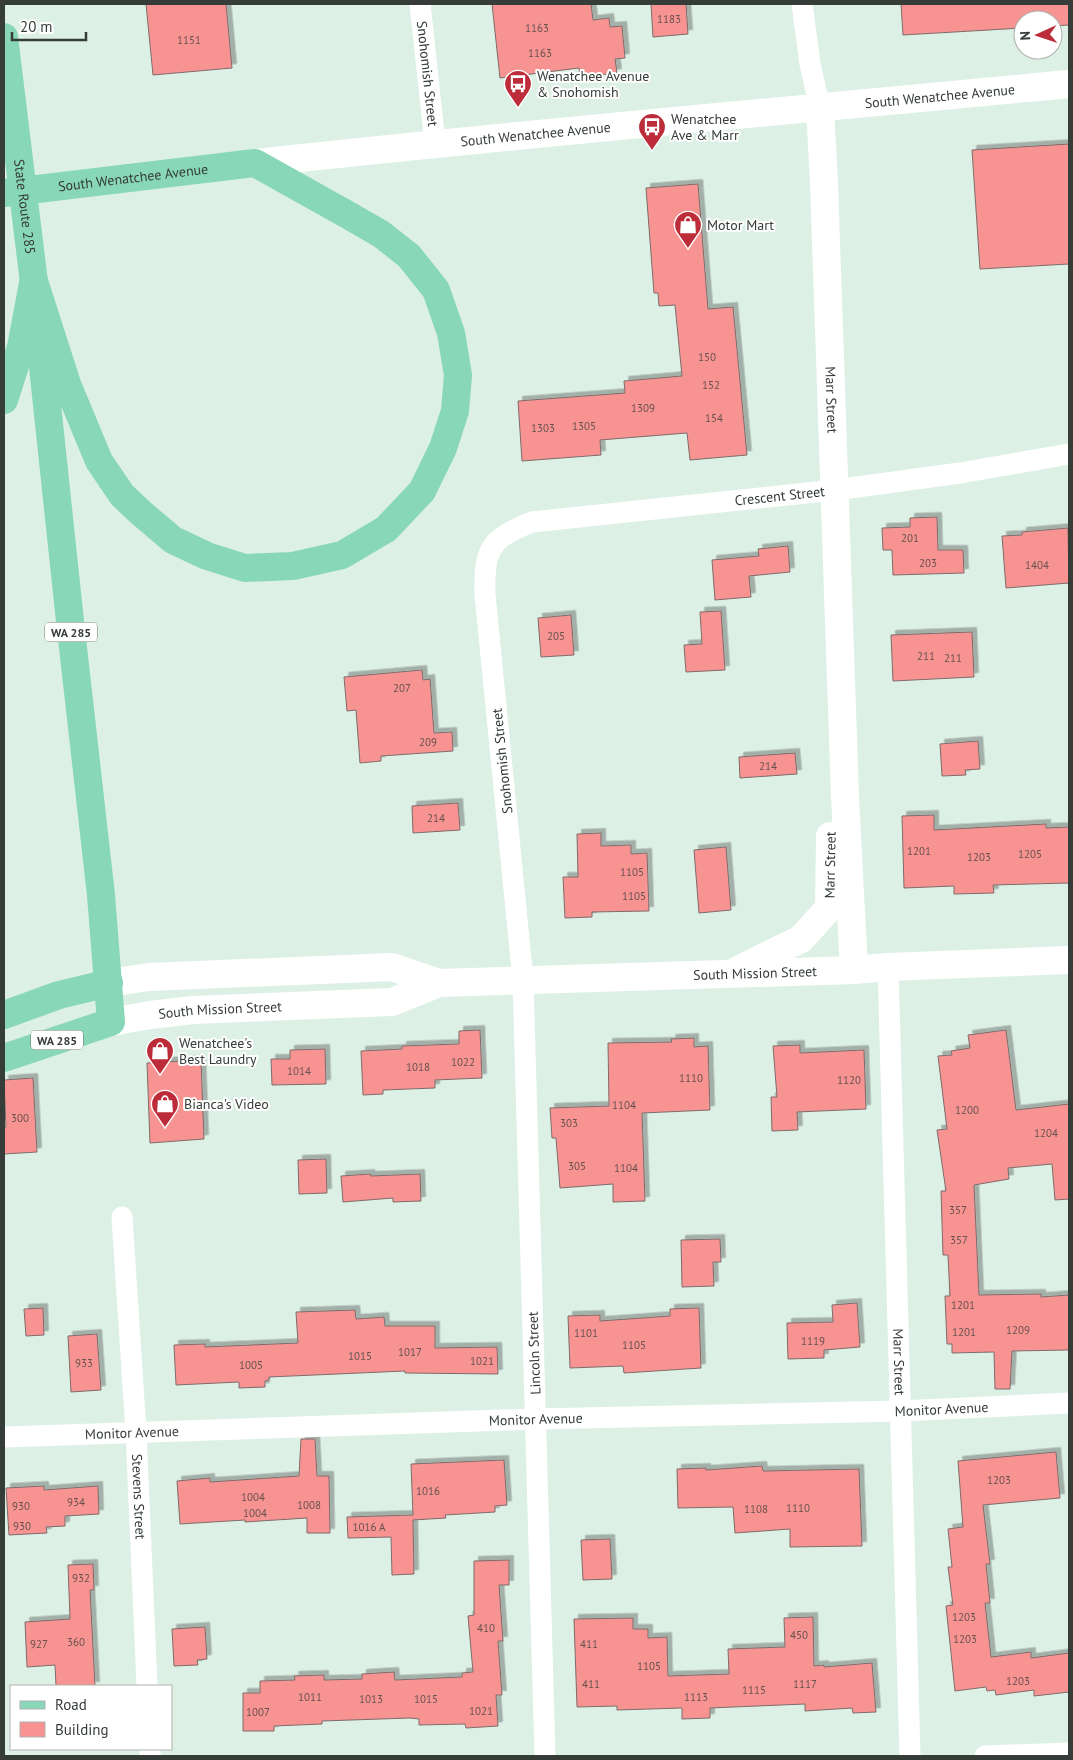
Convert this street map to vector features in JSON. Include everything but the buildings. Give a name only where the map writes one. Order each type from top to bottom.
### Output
[{"type":"main road","name":"State Route 285","points":[[4,37],[34,281]]},
{"type":"main road","name":"South Wenatchee Avenue","points":[[4,193],[435,143],[1069,84]]},
{"type":"main road","name":"Marr Street","points":[[820,108],[845,797],[854,970]]},
{"type":"main road","points":[[34,281],[67,384],[98,462],[122,494],[140,512],[173,540],[207,556],[245,568],[293,566],[342,555],[386,529],[422,491],[443,448],[455,411],[458,375],[451,333],[436,290],[409,256],[381,234],[254,163]]},
{"type":"main road","points":[[4,400],[21,347],[34,281]]},
{"type":"main road","name":"WA 285","points":[[34,281],[101,895],[112,1022]]},
{"type":"main road","name":"Marr Street","points":[[730,974],[800,940],[829,908],[830,816],[845,797]]},
{"type":"main road","name":"South Mission Street","points":[[4,1058],[112,1022],[150,1014],[193,1010],[392,1002],[439,983],[854,970],[1069,960]]},
{"type":"main road","name":"South Mission Street","points":[[4,1015],[59,995],[109,983],[149,977],[392,967],[439,983]]},
{"type":"street","name":"Snohomish Street","points":[[420,4],[435,143]]},
{"type":"street","name":"Marr Street","points":[[802,4],[810,64],[820,108]]},
{"type":"street","name":"Crescent Street","points":[[494,543],[502,535],[532,522],[835,490],[960,474],[1069,454]]},
{"type":"street","name":"Snohomish Street","points":[[494,543],[486,558],[485,595],[523,980]]},
{"type":"street","name":"Marr Street","points":[[888,968],[910,1756]]},
{"type":"street","name":"Lincoln Street","points":[[523,980],[545,1756]]},
{"type":"street","name":"Stevens Street","points":[[122,1217],[136,1432],[147,1685]]},
{"type":"street","name":"Monitor Avenue","points":[[4,1437],[536,1419],[901,1411],[1069,1403]]},
{"type":"street","points":[[985,1756],[1069,1753]]},
{"type":"place","name":"Wenatchee Avenue & Snohomish","points":[[518,108]]},
{"type":"place","name":"Wenatchee Ave & Marr","points":[[652,151]]},
{"type":"place","name":"Motor Mart","points":[[688,249]]},
{"type":"place","name":"Wenatchee's Best Laundry","points":[[160,1075]]},
{"type":"place","name":"Bianca's Video","points":[[165,1128]]}]
